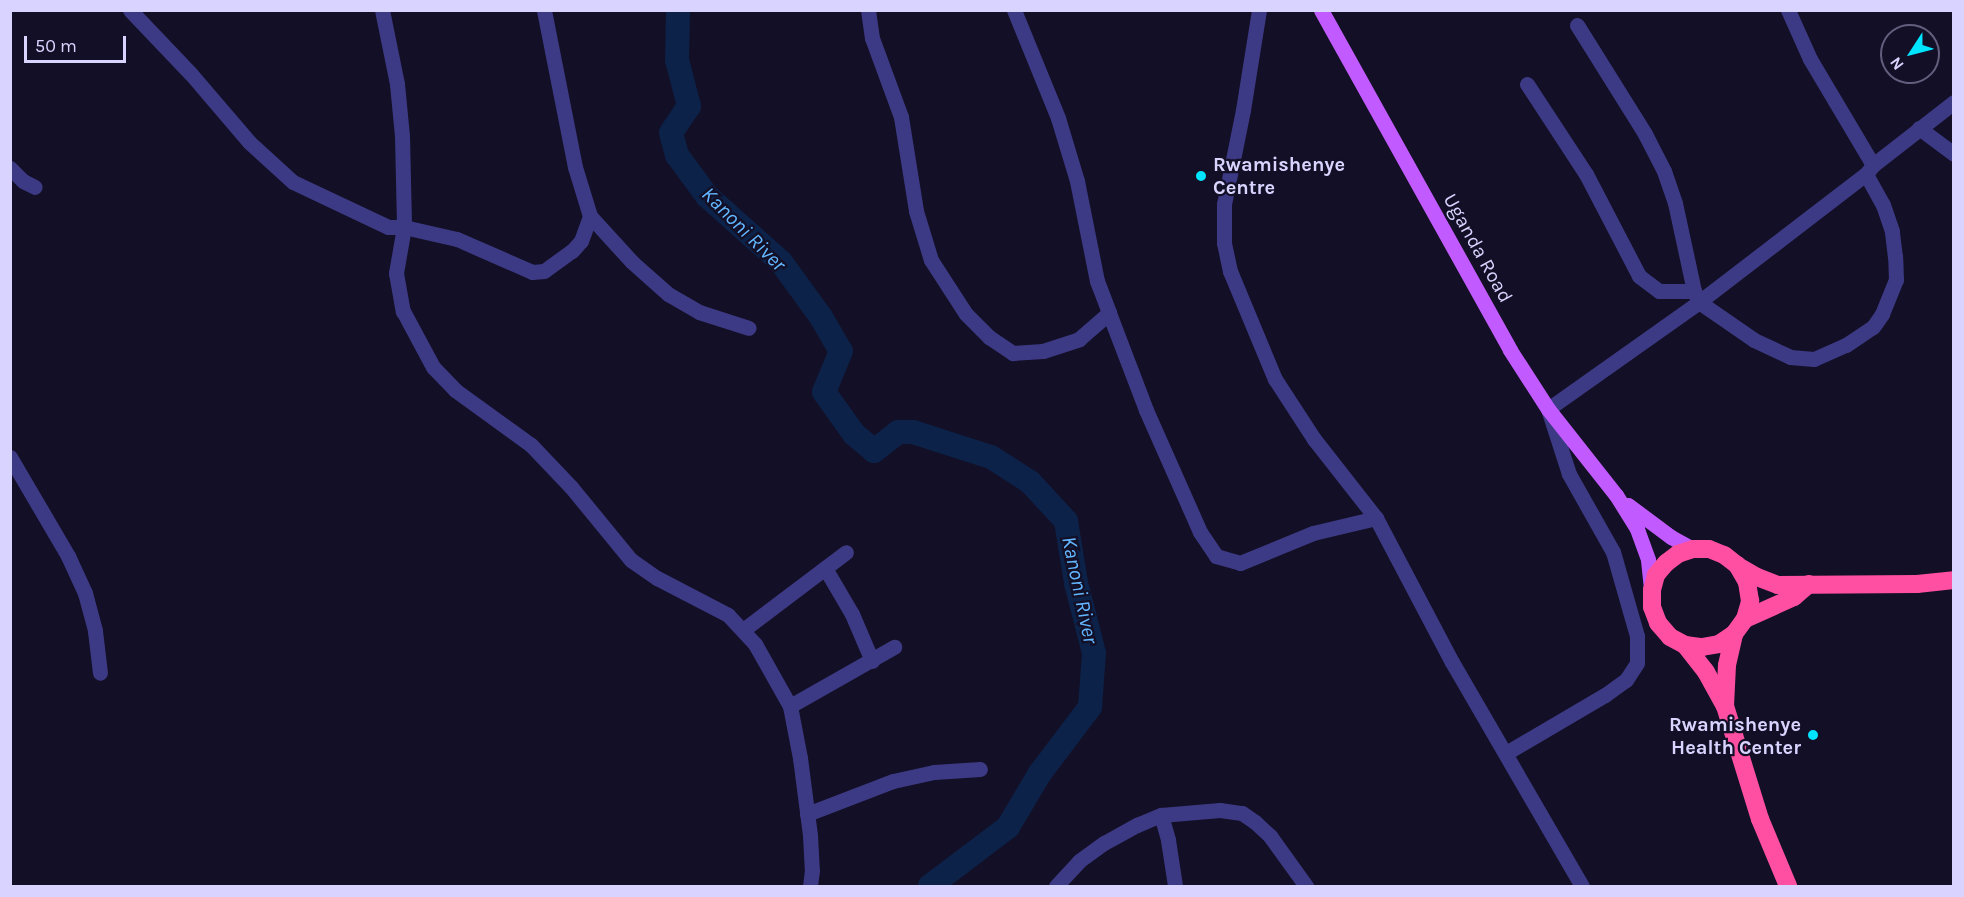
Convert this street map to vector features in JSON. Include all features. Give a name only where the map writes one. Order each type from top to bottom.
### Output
[{"type":"highway","points":[[1788,886],[1760,819],[1725,706],[1706,672],[1685,645],[1670,637],[1658,623],[1652,607],[1652,590],[1656,575],[1678,554],[1693,549],[1709,549],[1724,555],[1757,577],[1778,585],[1917,584],[1953,580]]},
{"type":"highway","points":[[1725,706],[1727,665],[1734,634],[1745,619],[1750,601],[1747,582],[1737,565]]},
{"type":"highway","points":[[1745,619],[1794,597],[1809,584]]},
{"type":"highway","points":[[1685,645],[1711,645],[1734,634]]},
{"type":"main road","name":"Uganda Road","points":[[1321,10],[1510,350],[1548,409],[1616,495],[1644,544],[1652,590]]},
{"type":"main road","name":"Uganda Road","points":[[1616,495],[1648,522],[1693,549]]},
{"type":"street","points":[[130,10],[276,169],[313,194],[388,227],[404,227],[457,239],[532,272],[544,271],[555,266],[581,241],[590,216]]},
{"type":"street","points":[[382,10],[397,84],[404,227],[396,273],[396,287],[403,311],[433,368],[455,390],[531,445],[571,487],[631,560],[657,578],[728,615],[743,630],[777,679],[790,706],[807,814],[812,870],[810,886]]},
{"type":"street","points":[[544,10],[575,167],[590,216],[632,262],[668,294],[699,312],[749,328]]},
{"type":"street","points":[[868,10],[872,38],[901,117],[916,211],[931,260],[966,314],[989,337],[1013,353],[1043,351],[1079,339],[1109,313]]},
{"type":"street","points":[[1014,10],[1058,118],[1077,181],[1097,281],[1146,410],[1200,532],[1216,556],[1240,563],[1313,533],[1376,518]]},
{"type":"street","points":[[1259,10],[1244,110],[1224,204],[1224,243],[1230,270],[1275,379],[1314,439],[1376,518],[1452,662],[1582,886]]},
{"type":"street","points":[[1527,84],[1586,174],[1639,276],[1659,291],[1696,297],[1745,334],[1790,357],[1814,359],[1846,345],[1873,327],[1887,305],[1896,280],[1895,257],[1892,231],[1869,169],[1810,59],[1788,10]]},
{"type":"street","points":[[1577,25],[1645,134],[1664,171],[1675,203],[1696,297]]},
{"type":"street","points":[[1506,753],[1605,695],[1626,680],[1637,663],[1637,636],[1613,552],[1569,474],[1548,409],[1869,169],[1953,102]]},
{"type":"street","points":[[1919,128],[1953,154]]},
{"type":"street","points":[[10,168],[23,181],[35,187]]},
{"type":"street","points":[[10,457],[68,555],[85,593],[94,631],[100,673]]},
{"type":"street","points":[[743,630],[846,552]]},
{"type":"street","points":[[825,568],[852,614],[872,661]]},
{"type":"street","points":[[790,706],[894,647]]},
{"type":"street","points":[[807,814],[893,781],[934,772],[980,769]]},
{"type":"street","points":[[1056,886],[1079,861],[1104,843],[1161,815],[1197,811],[1242,813],[1270,836],[1306,886]]},
{"type":"street","points":[[1161,815],[1168,840],[1175,886]]},
{"type":"waterway","name":"Kanoni River","points":[[678,10],[677,60],[689,106],[671,133],[677,155],[707,196],[781,262],[821,317],[841,351],[824,392],[854,434],[874,451],[898,432],[913,432],[991,457],[1030,482],[1066,521],[1076,583],[1094,653],[1090,707],[1040,773],[1008,827],[930,886]]},
{"type":"place","name":"Rwamishenye Centre","points":[[1201,176]]},
{"type":"place","name":"Rwamishenye Health Center","points":[[1813,735]]}]
